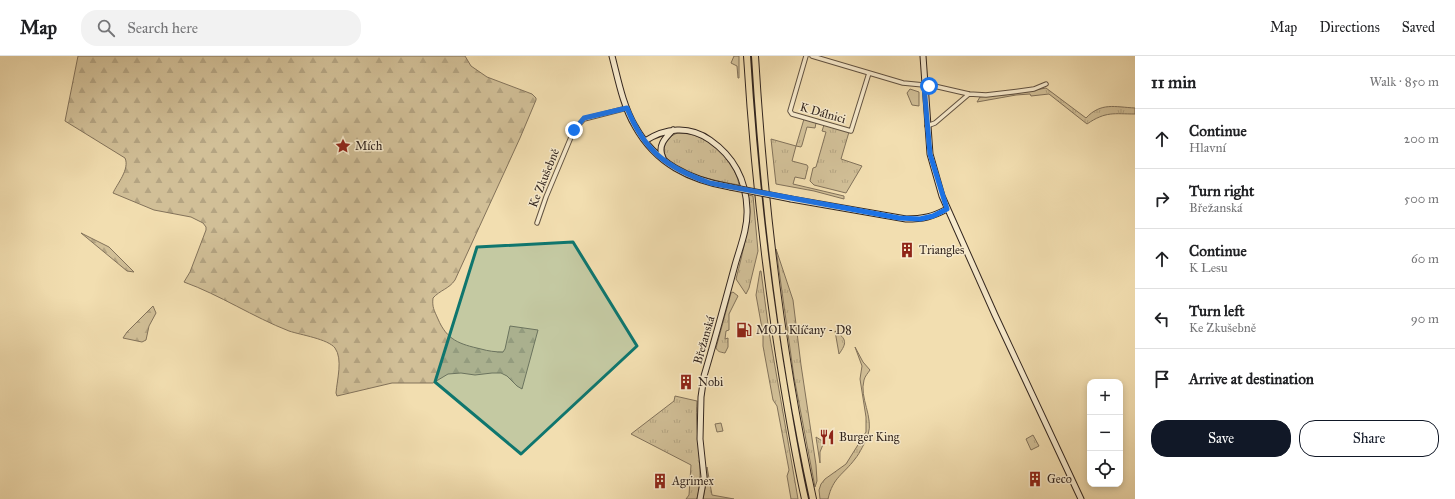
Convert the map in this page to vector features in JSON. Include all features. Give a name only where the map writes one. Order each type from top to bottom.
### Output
[{"type":"highway","points":[[747,56],[755,175],[766,271],[775,333],[805,499]]},
{"type":"highway","points":[[755,56],[764,175],[782,332],[813,499]]},
{"type":"street","points":[[612,56],[627,108],[634,126],[645,141],[664,160],[682,173],[710,183],[906,219],[920,219],[933,216],[947,209]]},
{"type":"street","name":"K Dálnici","points":[[806,56],[790,112],[792,114],[851,132],[869,73]]},
{"type":"street","points":[[812,56],[903,83],[934,86],[969,94],[986,95],[1012,92],[1046,84]]},
{"type":"street","points":[[923,56],[927,126],[932,162],[942,196],[1081,499]]},
{"type":"street","points":[[927,126],[934,123],[969,94]]},
{"type":"street","name":"Ke Zkušebně","points":[[537,223],[546,197],[574,130],[584,118],[627,108]]},
{"type":"street","points":[[664,160],[661,153],[661,146],[664,139],[673,130]]},
{"type":"street","name":"Břežanská","points":[[645,141],[656,134],[673,130],[689,130],[701,133],[724,150],[736,166],[743,184],[747,210],[744,235],[704,376],[700,439],[704,477],[700,499]]},
{"type":"highlighted area","points":[[573,242],[637,346],[521,454],[435,382],[477,247]]},
{"type":"green space","points":[[78,56],[465,56],[471,66],[487,77],[532,94],[536,100],[455,280],[433,298],[435,313],[445,332],[460,343],[473,347],[489,351],[503,352],[510,326],[538,330],[522,389],[507,376],[501,373],[475,375],[461,373],[448,374],[433,383],[392,383],[337,396],[339,358],[335,348],[332,345],[321,340],[289,331],[211,293],[184,282],[190,272],[206,227],[203,223],[191,217],[154,210],[113,193],[126,167],[125,158],[65,121]]},
{"type":"green space","points":[[734,56],[739,56],[739,78],[737,66],[731,63]]},
{"type":"green space","points":[[1046,88],[1086,118],[1097,110],[1109,107],[1135,108],[1135,114],[1105,115],[1087,124],[1049,94],[1031,96],[1030,94],[1016,95],[977,102],[980,97],[1013,94]]},
{"type":"green space","points":[[910,89],[919,92],[919,106],[912,105],[907,93]]},
{"type":"green space","points":[[804,119],[816,123],[815,128],[807,127],[801,147],[796,146]]},
{"type":"green space","points":[[824,125],[849,132],[841,159],[862,166],[846,193],[814,185],[810,181],[813,168],[816,167],[826,132],[822,131]]},
{"type":"green space","points":[[678,133],[699,137],[720,150],[734,170],[739,185],[694,174],[672,163],[666,156],[664,148],[669,138]]},
{"type":"green space","points":[[771,139],[796,146],[792,161],[807,165],[808,167],[805,179],[795,177],[793,184],[844,196],[844,199],[814,191],[776,184]]},
{"type":"green space","points":[[748,195],[753,196],[758,251],[749,288],[746,294],[736,279],[744,248],[749,206]]},
{"type":"green space","points":[[81,233],[109,247],[134,272],[127,271]]},
{"type":"green space","points":[[776,249],[793,300],[816,465],[817,481],[815,487],[794,377]]},
{"type":"green space","points":[[760,271],[798,499],[791,499],[787,476],[789,470],[777,406],[773,400],[763,346],[763,334],[756,295]]},
{"type":"green space","points":[[733,292],[738,296],[729,314],[729,330],[726,331],[725,339],[728,338],[728,347],[725,353],[719,352],[716,348],[731,293]]},
{"type":"green space","points":[[153,306],[156,313],[149,326],[146,340],[142,342],[123,338],[127,332]]},
{"type":"green space","points":[[835,331],[844,339],[843,347],[839,354]]},
{"type":"green space","points":[[855,347],[863,362],[870,370],[864,379],[863,387],[863,394],[869,421],[868,435],[857,457],[836,481],[828,499],[820,499],[819,490],[821,484],[825,479],[846,464],[866,432],[866,417],[860,379],[862,366]]},
{"type":"green space","points":[[675,396],[697,401],[696,413],[700,475],[697,499],[686,499],[689,495],[691,465],[631,434],[674,401]]},
{"type":"green space","points":[[721,423],[723,431],[717,432],[715,424]]},
{"type":"green space","points":[[1033,435],[1039,446],[1031,450],[1026,439]]},
{"type":"green space","points":[[816,437],[824,442],[820,452],[820,463]]},
{"type":"green space","points":[[707,467],[712,495],[734,499],[703,499],[707,477]]},
{"type":"place","name":"Mích","points":[[343,146]]},
{"type":"place","name":"Triangles","points":[[907,250]]},
{"type":"place","name":"MOL Klíčany - D8","points":[[744,330]]},
{"type":"place","name":"Nobi","points":[[686,382]]},
{"type":"place","name":"Burger King","points":[[827,437]]},
{"type":"place","name":"Geco","points":[[1035,479]]},
{"type":"place","name":"Agrimex","points":[[660,481]]},
{"type":"route","points":[[574,130],[584,118],[627,108],[634,126],[654,152],[682,173],[695,178],[710,183],[854,210],[906,219],[920,219],[933,216],[947,209],[930,154],[924,86],[929,86]]}]
